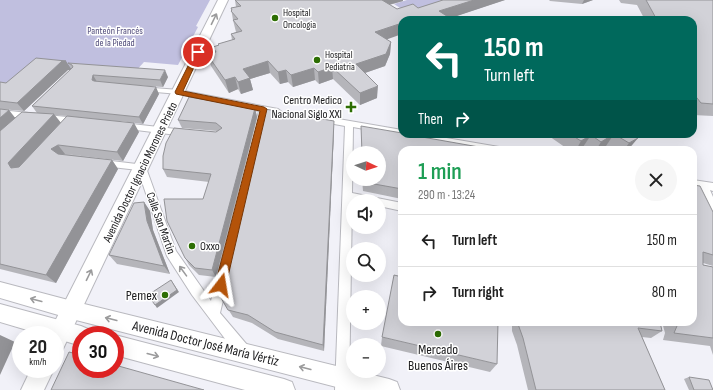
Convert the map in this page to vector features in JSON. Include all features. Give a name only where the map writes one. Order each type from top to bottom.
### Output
[{"type":"main road","name":"Avenida Doctor Ignacio Morones Prieto","points":[[66,337],[72,310],[224,0]]},
{"type":"main road","name":"Avenida Doctor José María Vértiz","points":[[0,290],[72,310],[244,353],[342,384],[389,390]]},
{"type":"main road","points":[[0,313],[66,337]]},
{"type":"main road","name":"Avenida Doctor José María Vértiz","points":[[124,347],[284,390]]},
{"type":"main road","points":[[32,390],[38,378]]},
{"type":"street","points":[[132,88],[179,92],[287,114]]},
{"type":"street","points":[[214,314],[264,109]]},
{"type":"street","points":[[0,113],[29,113],[68,123],[86,122]]},
{"type":"street","points":[[16,126],[29,113]]},
{"type":"street","points":[[310,118],[398,132]]},
{"type":"street","points":[[347,194],[349,124]]},
{"type":"street","points":[[116,125],[197,134]]},
{"type":"street","points":[[429,138],[476,146]]},
{"type":"street","points":[[96,162],[142,167]]},
{"type":"street","name":"Calle San Martin","points":[[142,167],[171,253],[178,265],[244,353]]},
{"type":"street","points":[[698,185],[713,187]]},
{"type":"street","points":[[698,185],[713,207]]},
{"type":"street","points":[[386,204],[398,206]]},
{"type":"street","points":[[342,384],[346,234]]},
{"type":"green space","name":"Panteón Francés de la Piedad","points":[[0,0],[210,0],[178,65],[144,62],[133,74],[42,67],[0,91]]},
{"type":"green space","points":[[407,0],[462,0],[417,16],[412,16],[394,4]]},
{"type":"building","points":[[235,0],[382,0],[397,9],[413,4],[418,8],[443,0],[474,0],[439,11],[447,16],[398,16],[398,24],[375,32],[391,42],[386,54],[356,64],[378,86],[360,93],[332,67],[318,72],[314,68],[291,75],[286,70],[278,72],[268,61],[243,69],[250,78],[238,82],[235,77],[225,80],[207,54],[216,52],[213,47],[219,45],[218,44],[235,39],[231,34],[242,31],[233,20],[238,19],[231,11],[231,8],[241,6]]},
{"type":"building","points":[[646,0],[713,0],[713,104],[701,103],[697,98],[697,16],[655,16]]},
{"type":"building","points":[[36,58],[66,61],[62,61],[17,103],[0,101],[0,82],[6,83]]},
{"type":"building","points":[[68,63],[165,70],[160,80],[93,75],[92,80],[94,81],[156,87],[139,117],[32,106],[73,67]]},
{"type":"building","points":[[189,97],[255,108],[212,270],[195,268],[185,258],[167,221],[164,199],[203,199],[211,174],[163,169],[163,156],[166,143],[174,128],[216,132],[222,128],[216,123],[178,120]]},
{"type":"building","points":[[0,109],[9,110],[0,118]]},
{"type":"building","points":[[265,109],[334,121],[323,345],[275,332],[248,315],[228,310],[221,298],[227,271],[225,271]]},
{"type":"building","points":[[22,112],[54,114],[8,163],[11,168],[19,167],[67,116],[134,123],[117,152],[58,145],[51,149],[58,154],[112,160],[46,275],[0,264],[0,131]]},
{"type":"building","points":[[361,126],[398,132],[398,138],[428,138],[473,146],[398,146],[398,188],[385,186],[386,146],[362,146]]},
{"type":"building","points":[[576,138],[586,138],[581,141]]},
{"type":"building","points":[[595,138],[608,138],[601,142]]},
{"type":"building","points":[[621,138],[638,138],[629,143]]},
{"type":"building","points":[[697,186],[700,186],[713,212],[713,255],[703,252],[703,265],[713,267],[713,338],[674,333],[677,326],[697,326]]},
{"type":"building","points":[[144,202],[147,221],[164,266],[109,255],[134,203]]},
{"type":"building","name":"Mercado Buenos Áires","points":[[394,275],[398,276],[398,326],[498,326],[497,364],[382,337],[383,330],[386,330],[386,316]]},
{"type":"building","name":"Pemex","points":[[171,280],[177,290],[155,305],[148,295]]},
{"type":"building","points":[[519,326],[661,326],[662,331],[638,328],[665,390],[536,390]]},
{"type":"building","points":[[69,352],[72,353],[72,378],[124,378],[124,368],[204,390],[51,390],[57,378],[64,378],[64,363]]},
{"type":"building","points":[[689,377],[709,380],[713,390],[694,390]]},
{"type":"place","name":"Hospital Oncologia","points":[[275,18]]},
{"type":"place","name":"Hospital Pediatria","points":[[317,60]]},
{"type":"place","name":"Centro Medico Nacional Siglo XXI","points":[[351,107]]},
{"type":"place","name":"Oxxo","points":[[192,246]]},
{"type":"place","name":"Pemex","points":[[165,295]]},
{"type":"place","name":"Mercado Buenos Áires","points":[[438,334]]},
{"type":"route","points":[[198,52],[179,92],[264,109],[221,285]]}]
